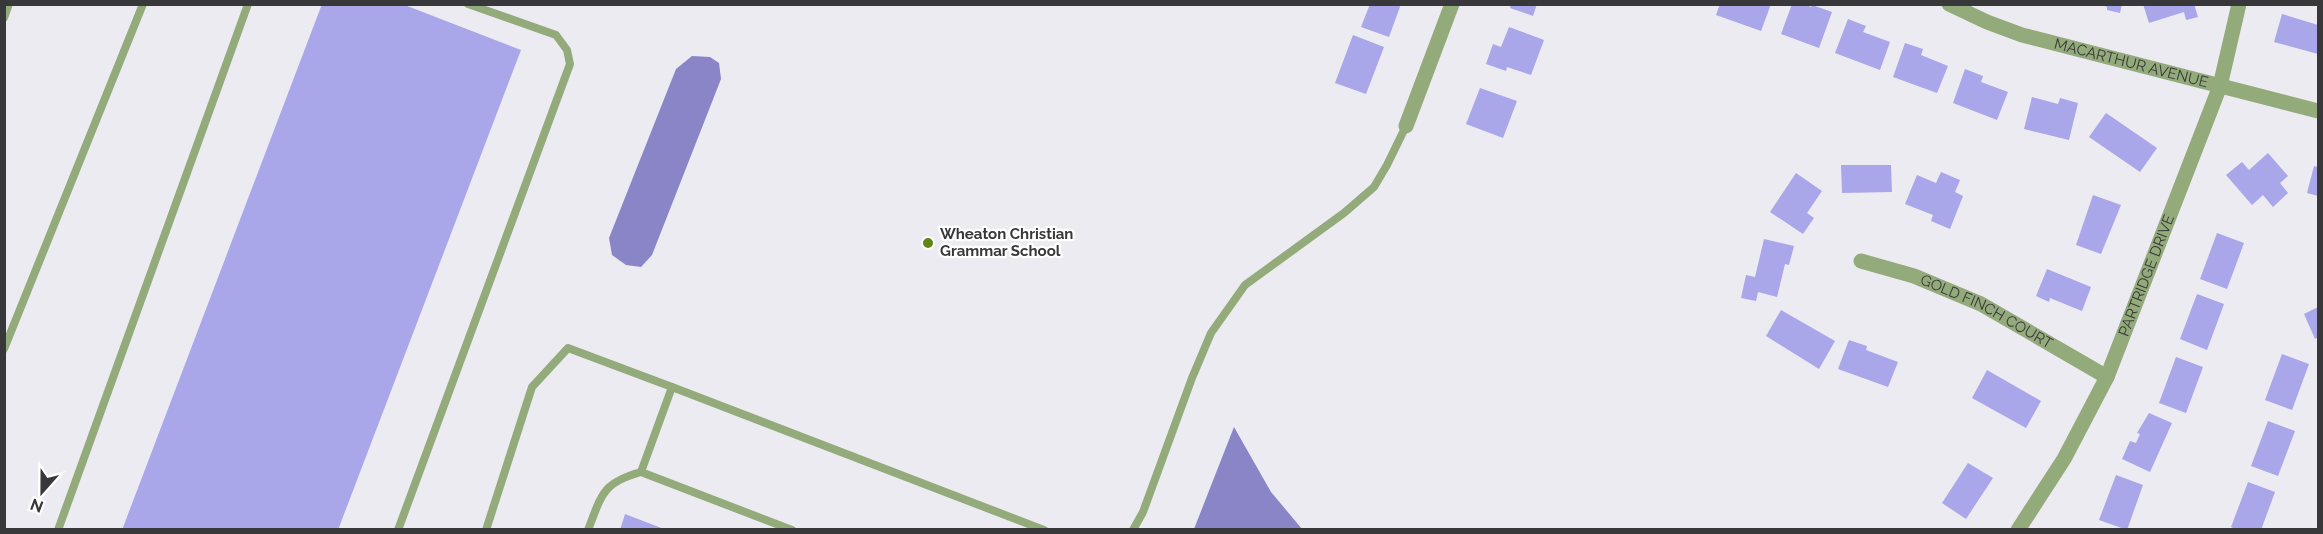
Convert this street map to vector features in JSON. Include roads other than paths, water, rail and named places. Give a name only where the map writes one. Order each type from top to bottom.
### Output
[{"type":"street","points":[[1406,126],[1452,4]]},
{"type":"street","name":"MACARTHUR AVENUE","points":[[1949,4],[2022,35],[2319,111]]},
{"type":"street","name":"PARTRIDGE DRIVE","points":[[2018,530],[2064,459],[2107,377],[2220,86],[2239,4]]},
{"type":"street","name":"GOLD FINCH COURT","points":[[1861,261],[1914,276],[1981,304],[2107,377]]},
{"type":"lane","points":[[4,18],[9,4]]},
{"type":"lane","points":[[4,349],[143,4]]},
{"type":"lane","points":[[58,530],[248,4]]},
{"type":"lane","points":[[398,530],[570,64],[567,50],[556,35],[468,4]]},
{"type":"lane","points":[[1134,530],[1143,512],[1211,333],[1245,285],[1344,213],[1374,187],[1406,126]]},
{"type":"lane","points":[[486,530],[532,387],[568,348],[1044,530]]},
{"type":"lane","points":[[641,472],[672,387]]},
{"type":"lane","points":[[588,530],[604,490],[620,478],[641,472],[792,530]]},
{"type":"place","name":"Wheaton Christian Grammar School","points":[[928,243]]}]
